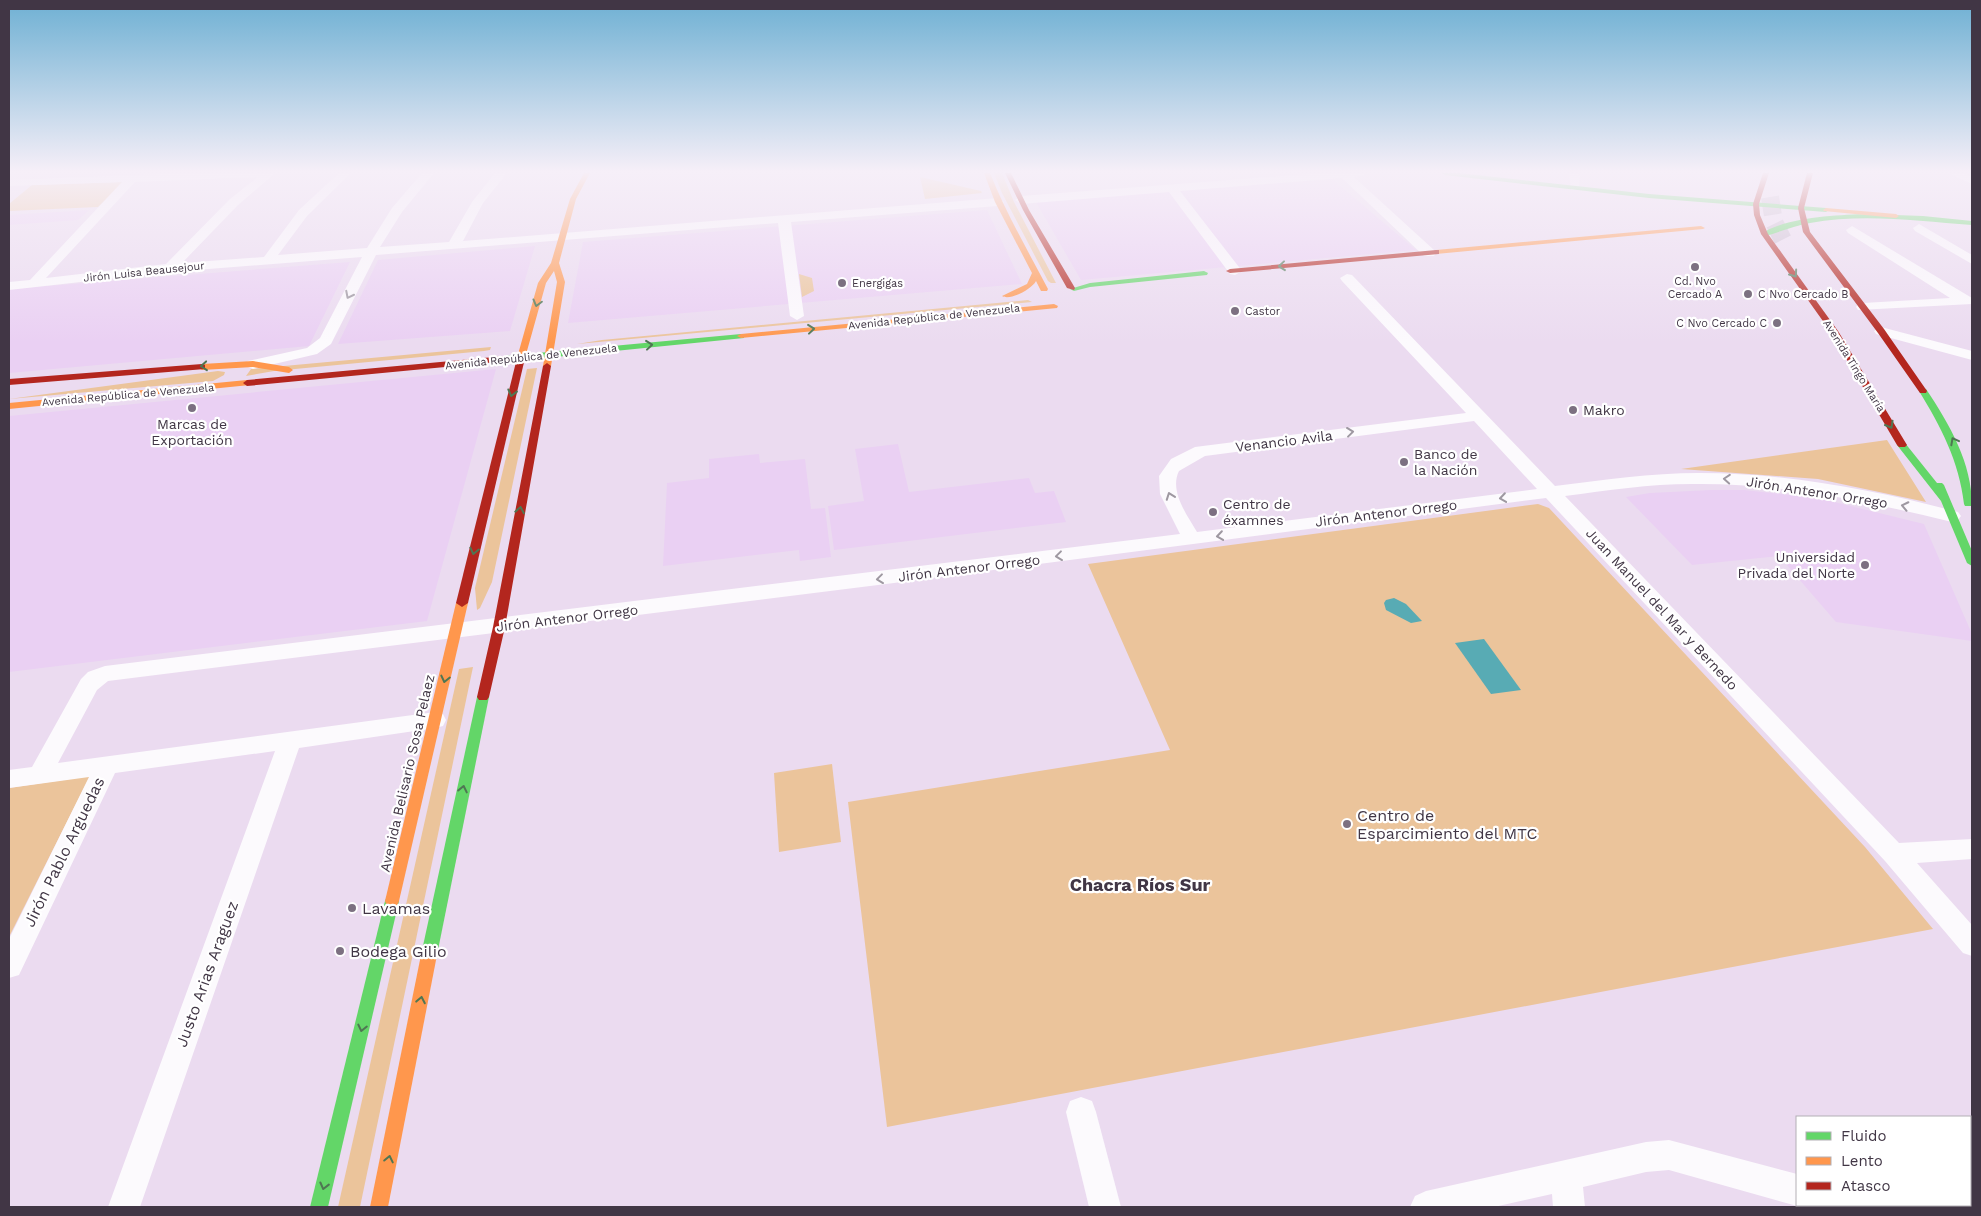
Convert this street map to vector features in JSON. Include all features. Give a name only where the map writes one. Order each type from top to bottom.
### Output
[{"type":"main road","points":[[379,1207],[457,815],[499,627],[548,355],[556,341],[561,282],[555,263],[564,230]]},
{"type":"main road","points":[[1013,230],[1036,273],[1042,289],[1037,296],[1040,300],[1054,306]]},
{"type":"main road","points":[[1038,230],[1073,289],[1081,296],[1079,300]]},
{"type":"main road","points":[[1232,271],[1682,230]]},
{"type":"main road","name":"Avenida Tingo María","points":[[1764,230],[1834,331],[1909,456],[1949,509]]},
{"type":"main road","points":[[1765,234],[1772,230]]},
{"type":"main road","points":[[1809,230],[1923,390],[1958,447],[1970,484],[1970,508]]},
{"type":"main road","points":[[1843,230],[1850,230]]},
{"type":"main road","name":"Avenida Tingo María","points":[[1782,240],[1844,326]]},
{"type":"main road","name":"Avenida Belisario Sosa Pelaez","points":[[318,1207],[523,352],[542,283],[555,263]]},
{"type":"main road","name":"Avenida República de Venezuela","points":[[1036,273],[1030,285],[1002,296],[1060,286],[1073,289]]},
{"type":"main road","points":[[1073,289],[1090,285],[1204,273]]},
{"type":"main road","name":"Avenida República de Venezuela","points":[[9,382],[227,364],[253,364],[297,371],[523,352],[548,355],[1067,306]]},
{"type":"main road","points":[[793,316],[811,314]]},
{"type":"main road","name":"Avenida República de Venezuela","points":[[9,406],[214,387],[523,352],[556,341]]},
{"type":"main road","points":[[214,387],[232,379],[238,374],[238,369],[227,364]]},
{"type":"main road","name":"Avenida República de Venezuela","points":[[9,391],[72,385],[146,371]]},
{"type":"main road","points":[[1942,449],[1970,508]]},
{"type":"main road","name":"Avenida Tingo María","points":[[1927,459],[1972,563]]},
{"type":"street","points":[[34,283],[84,230]]},
{"type":"street","points":[[170,268],[206,230]]},
{"type":"street","points":[[268,260],[291,230]]},
{"type":"street","points":[[253,364],[312,351],[326,341],[385,230]]},
{"type":"street","points":[[454,245],[463,230]]},
{"type":"street","name":"Jirón Luisa Beausejour","points":[[9,286],[170,268],[644,230]]},
{"type":"street","points":[[785,230],[793,316]]},
{"type":"street","points":[[1202,230],[1232,271]]},
{"type":"street","points":[[1404,230],[1429,253]]},
{"type":"street","points":[[1843,230],[1968,301]]},
{"type":"street","points":[[1928,230],[1972,260]]},
{"type":"street","name":"Juan Manuel del Mar y Bernedo","points":[[1347,278],[1894,854],[1972,944]]},
{"type":"street","points":[[1863,307],[1968,301]]},
{"type":"street","points":[[1881,331],[1972,356]]},
{"type":"street","name":"Venancio Avila","points":[[1192,539],[1168,495],[1166,481],[1170,469],[1182,460],[1201,451],[1478,416]]},
{"type":"street","name":"Jirón Antenor Orrego","points":[[40,774],[89,685],[96,678],[105,674],[499,627],[1630,482],[1720,478],[1786,484],[1949,509]]},
{"type":"street","points":[[9,779],[435,720]]},
{"type":"street","name":"Justo Arias Araguez","points":[[124,1207],[290,740]]},
{"type":"street","name":"Jirón Pablo Arguedas","points":[[9,966],[107,765]]},
{"type":"street","points":[[1894,854],[1972,849]]},
{"type":"street","points":[[1081,1112],[1105,1207]]},
{"type":"street","points":[[1426,1207],[1646,1157],[1668,1155],[1796,1190]]},
{"type":"street","points":[[1567,1175],[1569,1207]]},
{"type":"shaded area","points":[[738,230],[996,230],[1022,284],[568,323],[583,242]]},
{"type":"shaded area","points":[[1021,230],[1028,230],[1056,283],[1048,281]]},
{"type":"shaded area","points":[[1052,230],[1392,230],[1416,250],[1081,280]]},
{"type":"shaded area","points":[[535,246],[510,331],[338,344],[378,260]]},
{"type":"shaded area","points":[[350,262],[309,346],[9,373],[9,289]]},
{"type":"shaded area","points":[[799,274],[812,278],[814,291],[802,297]]},
{"type":"shaded area","points":[[1028,300],[1032,302],[577,344],[602,340]]},
{"type":"shaded area","points":[[491,347],[490,350],[484,351],[274,371],[246,376],[251,369]]},
{"type":"shaded area","points":[[537,368],[492,582],[480,608],[477,610],[475,588],[527,369]]},
{"type":"shaded area","points":[[496,369],[427,621],[9,672],[9,416]]},
{"type":"shaded area","points":[[218,371],[225,372],[224,375],[213,381],[9,399]]},
{"type":"shaded area","points":[[1887,440],[1926,502],[1818,479],[1681,469]]},
{"type":"shaded area","points":[[898,444],[909,492],[1029,478],[1035,493],[1054,491],[1066,522],[834,550],[828,506],[864,501],[855,449]]},
{"type":"shaded area","points":[[759,454],[760,463],[805,459],[811,509],[825,508],[831,557],[800,561],[799,550],[663,566],[667,483],[709,478],[709,459]]},
{"type":"shaded area","name":"Universidad Privada del Norte","points":[[1744,490],[1818,498],[1924,524],[1972,634],[1972,641],[1836,622],[1779,556],[1692,565],[1626,497],[1650,493]]},
{"type":"shaded area","name":"Centro de Esparcimiento del MTC","points":[[1538,504],[1549,508],[1865,847],[1933,929],[887,1127],[848,802],[1170,750],[1088,564]]},
{"type":"shaded area","points":[[473,667],[360,1207],[338,1207],[459,669]]},
{"type":"shaded area","points":[[832,764],[841,842],[779,852],[774,773]]},
{"type":"shaded area","points":[[90,776],[9,937],[9,788]]},
{"type":"water","points":[[1394,598],[1406,604],[1422,621],[1411,623],[1386,610],[1384,603],[1386,600]]},
{"type":"water","points":[[1484,639],[1521,690],[1491,694],[1455,643]]},
{"type":"tunnel","points":[[1778,230],[1783,240]]},
{"type":"traffic: fast","points":[[1765,234],[1777,230]]},
{"type":"traffic: fast","points":[[1074,289],[1090,285],[1204,273]]},
{"type":"traffic: fast","points":[[505,359],[741,336]]},
{"type":"traffic: fast","points":[[1923,391],[1954,445],[1964,473],[1969,504]]},
{"type":"traffic: fast","points":[[1902,445],[1946,501]]},
{"type":"traffic: fast","points":[[1939,485],[1972,563]]},
{"type":"traffic: fast","points":[[429,955],[483,697]]},
{"type":"traffic: fast","points":[[319,1207],[392,901]]},
{"type":"traffic: slow","points":[[521,358],[542,283],[555,263],[564,230]]},
{"type":"traffic: slow","points":[[1013,230],[1044,289]]},
{"type":"traffic: slow","points":[[1436,252],[1682,230]]},
{"type":"traffic: slow","points":[[547,366],[561,282],[555,263]]},
{"type":"traffic: slow","points":[[1006,296],[1030,285],[1036,273]]},
{"type":"traffic: slow","points":[[741,336],[1054,306]]},
{"type":"traffic: slow","points":[[202,367],[253,364],[289,370]]},
{"type":"traffic: slow","points":[[9,406],[247,383]]},
{"type":"traffic: slow","points":[[392,901],[462,603]]},
{"type":"traffic: slow","points":[[379,1207],[429,955]]},
{"type":"traffic: jam","points":[[1037,230],[1071,288]]},
{"type":"traffic: jam","points":[[1763,230],[1834,331],[1902,445]]},
{"type":"traffic: jam","points":[[1806,230],[1923,391]]},
{"type":"traffic: jam","points":[[1230,271],[1436,252]]},
{"type":"traffic: jam","points":[[462,603],[521,358]]},
{"type":"traffic: jam","points":[[247,383],[505,359]]},
{"type":"traffic: jam","points":[[483,697],[499,627],[547,366]]},
{"type":"traffic: jam","points":[[9,382],[202,367]]},
{"type":"place","name":"Cd. Nvo Cercado A","points":[[1695,267]]},
{"type":"place","name":"Energigas","points":[[842,283]]},
{"type":"place","name":"C Nvo Cercado B","points":[[1748,294]]},
{"type":"place","name":"Castor","points":[[1235,311]]},
{"type":"place","name":"C Nvo Cercado C","points":[[1777,323]]},
{"type":"place","name":"Marcas de Exportación","points":[[192,408]]},
{"type":"place","name":"Makro","points":[[1573,410]]},
{"type":"place","name":"Banco de la Nación","points":[[1404,462]]},
{"type":"place","name":"Centro de éxamnes","points":[[1213,512]]},
{"type":"place","name":"Universidad Privada del Norte","points":[[1865,565]]},
{"type":"place","name":"Centro de Esparcimiento del MTC","points":[[1347,824]]},
{"type":"place","name":"Lavamas","points":[[352,908]]},
{"type":"place","name":"Bodega Gilio","points":[[340,951]]},
{"type":"district","name":"Chacra Ríos Sur","points":[[1140,884]]}]
